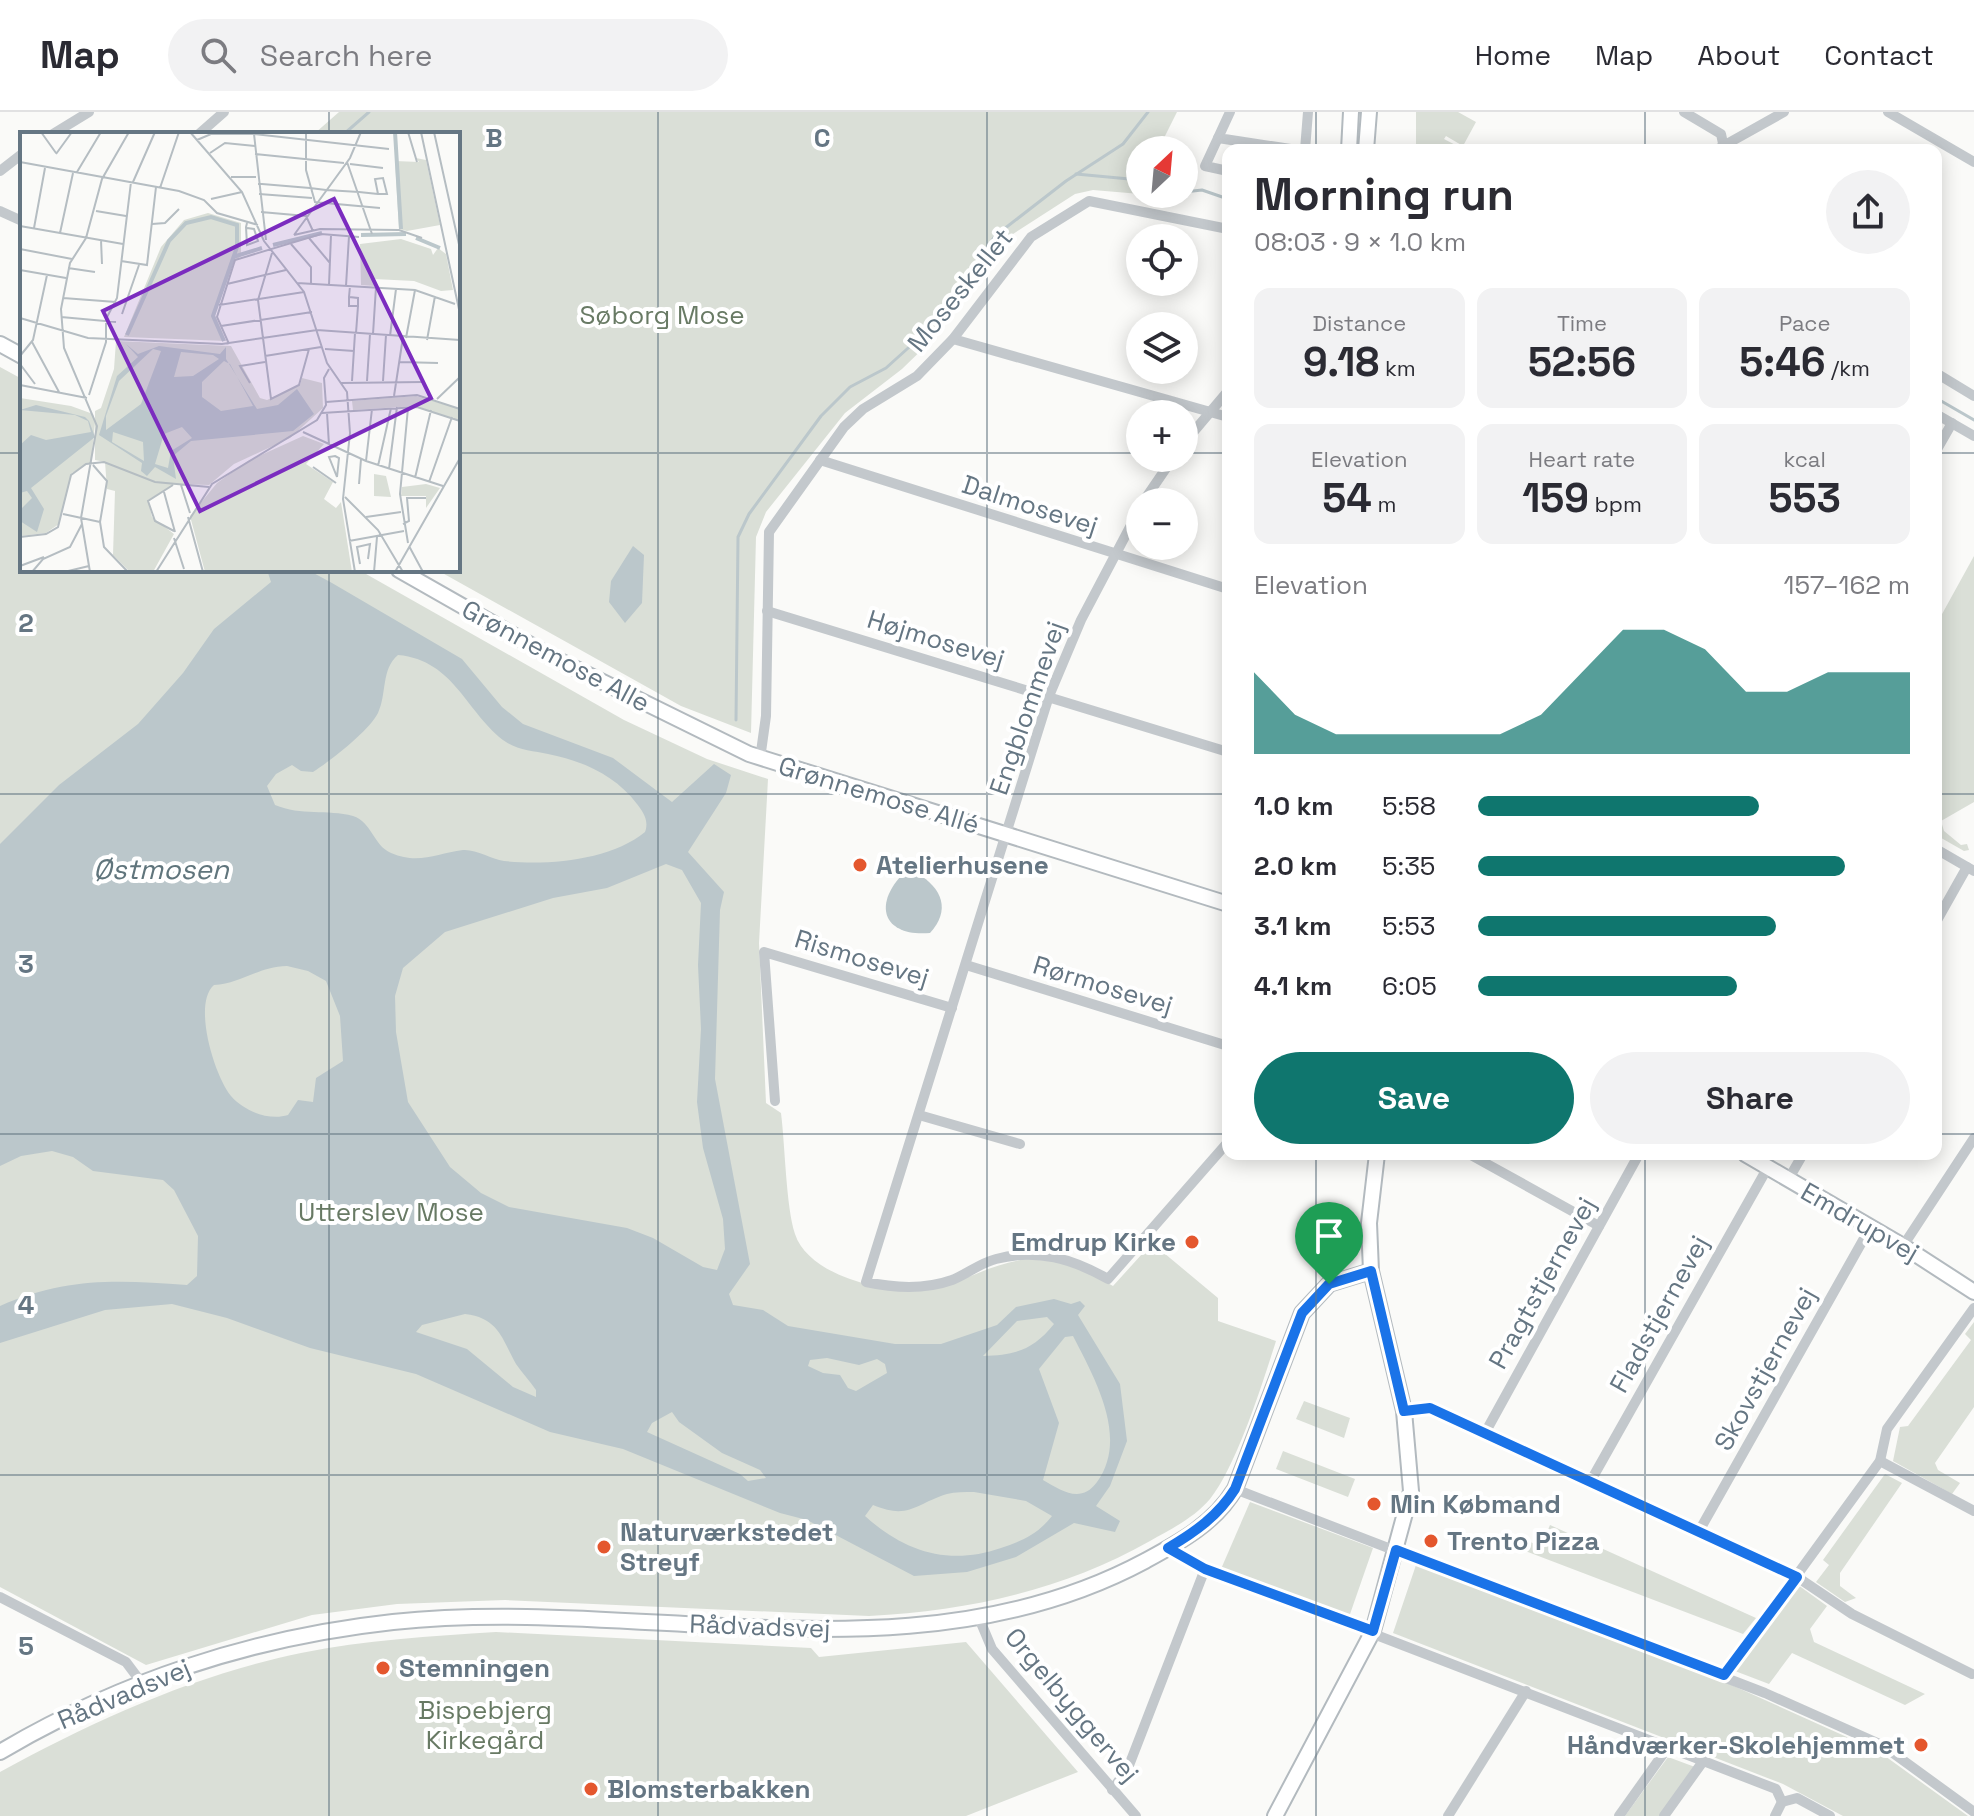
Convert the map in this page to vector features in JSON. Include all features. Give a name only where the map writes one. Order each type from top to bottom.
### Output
[{"type":"street","points":[[56,132],[89,112]]},
{"type":"street","points":[[201,132],[224,112]]},
{"type":"street","points":[[1222,170],[1205,166],[1230,112]]},
{"type":"street","points":[[1305,144],[1308,112]]},
{"type":"street","points":[[1349,144],[1351,112]]},
{"type":"street","points":[[1366,144],[1369,112]]},
{"type":"street","points":[[1367,144],[1377,112]]},
{"type":"street","points":[[1684,112],[1721,134],[1722,144]]},
{"type":"street","points":[[1729,144],[1784,112]]},
{"type":"street","points":[[1888,112],[1974,162]]},
{"type":"street","points":[[1218,138],[1258,144]]},
{"type":"street","points":[[0,171],[20,156]]},
{"type":"street","name":"Moseskellet","points":[[760,759],[766,716],[769,532],[844,427],[863,409],[917,376],[953,339],[1031,237],[1089,201],[1222,228]]},
{"type":"street","points":[[0,211],[20,220]]},
{"type":"street","points":[[953,339],[1222,416]]},
{"type":"street","points":[[0,344],[20,355]]},
{"type":"street","points":[[1942,377],[1974,396]]},
{"type":"street","points":[[1198,425],[1222,397]]},
{"type":"street","points":[[1942,417],[1974,436]]},
{"type":"street","points":[[1942,440],[1952,423]]},
{"type":"street","name":"Dalmosevej","points":[[820,460],[1222,587]]},
{"type":"street","name":"Engblommevej","points":[[1126,532],[1049,696],[866,1282],[892,1288],[924,1286],[950,1281],[993,1260],[1038,1254],[1074,1262],[1108,1279],[1222,1149]]},
{"type":"street","name":"Grønnemose Alle","points":[[403,572],[550,656],[715,740]]},
{"type":"street","name":"Højmosevej","points":[[767,611],[1222,750]]},
{"type":"street","name":"Grønnemose Allé","points":[[715,740],[760,759],[1222,902]]},
{"type":"street","points":[[1942,852],[1971,869],[1942,913]]},
{"type":"street","name":"Rismosevej","points":[[775,1101],[764,952],[952,1008]]},
{"type":"street","name":"Rørmosevej","points":[[966,965],[1222,1044]]},
{"type":"street","points":[[919,1115],[1020,1144]]},
{"type":"street","points":[[1903,1246],[1974,1138]]},
{"type":"street","points":[[1275,1816],[1373,1631],[1411,1491],[1404,1411],[1371,1271],[1369,1223],[1376,1160]]},
{"type":"street","points":[[1480,1160],[1599,1226]]},
{"type":"street","name":"Pragtstjernevej","points":[[1485,1433],[1636,1160]]},
{"type":"street","name":"Emdrupvej","points":[[1756,1160],[1871,1226],[1974,1292]]},
{"type":"street","points":[[1788,1180],[1800,1160]]},
{"type":"street","name":"Fladstjernevej","points":[[1589,1484],[1768,1167]]},
{"type":"street","name":"Skovstjernevej","points":[[1698,1533],[1871,1226]]},
{"type":"street","name":"Rådvadsvej","points":[[0,1752],[141,1682],[244,1649],[394,1622],[484,1617],[819,1629],[901,1627],[979,1618],[1051,1601],[1113,1577],[1168,1548],[1224,1506],[1235,1489],[1302,1313],[1329,1284],[1371,1271]]},
{"type":"street","points":[[1724,1675],[1880,1461],[1887,1429],[1974,1308]]},
{"type":"street","points":[[1404,1411],[1430,1408],[1589,1484],[1797,1577],[1852,1614],[1972,1674]]},
{"type":"street","points":[[1880,1461],[1974,1511]]},
{"type":"street","points":[[1235,1489],[1724,1675],[1882,1745],[1974,1812]]},
{"type":"street","points":[[1168,1548],[1205,1569],[1373,1631],[1776,1789],[1782,1802]]},
{"type":"street","points":[[1112,1790],[1128,1768],[1205,1569]]},
{"type":"street","points":[[0,1597],[126,1662],[141,1682]]},
{"type":"street","name":"Orgelbyggervej","points":[[979,1618],[992,1649],[1136,1816]]},
{"type":"street","points":[[1448,1816],[1526,1691]]},
{"type":"street","points":[[1619,1816],[1668,1747]]},
{"type":"street","points":[[1664,1816],[1704,1760]]},
{"type":"street","points":[[1775,1816],[1782,1802],[1797,1798],[1830,1816]]},
{"type":"green space","name":"Søborg Mose","points":[[339,112],[1177,112],[1165,136],[1126,136],[1126,193],[1093,190],[1075,194],[1010,236],[935,337],[902,369],[845,413],[766,512],[756,537],[751,733],[681,706],[441,572],[460,572],[460,132],[316,132]]},
{"type":"green space","points":[[1416,112],[1458,112],[1476,122],[1464,144],[1446,136],[1444,139],[1454,144],[1416,144]]},
{"type":"green space","name":"Utterslev Mose","points":[[0,367],[20,378],[20,572],[363,572],[624,720],[707,759],[768,779],[759,943],[766,1103],[781,1113],[795,1234],[804,1250],[819,1263],[859,1282],[903,1290],[924,1290],[941,1287],[1005,1263],[1040,1259],[1073,1266],[1113,1286],[1152,1243],[1218,1298],[1218,1321],[1276,1341],[1239,1446],[1220,1484],[1204,1506],[1150,1541],[1083,1573],[979,1603],[869,1616],[505,1600],[397,1604],[312,1615],[146,1665],[0,1587]]},
{"type":"green space","points":[[1974,556],[1974,802],[1942,820],[1942,614]]},
{"type":"green space","points":[[1942,824],[1944,831],[1961,845],[1967,844],[1969,850],[1964,851],[1942,838]]},
{"type":"green space","points":[[1974,1322],[1974,1407],[1935,1463],[1938,1470],[1960,1483],[1952,1494],[1893,1461],[1900,1427],[1908,1426],[1971,1340],[1965,1334]]},
{"type":"green space","points":[[1304,1401],[1350,1418],[1344,1438],[1296,1419]]},
{"type":"green space","points":[[1283,1451],[1355,1479],[1348,1497],[1276,1469]]},
{"type":"green space","points":[[1885,1474],[1902,1483],[1840,1573],[1840,1586],[1856,1598],[1845,1602],[1816,1582],[1829,1565],[1823,1560]]},
{"type":"green space","points":[[1250,1502],[1373,1548],[1349,1617],[1221,1569]]},
{"type":"green space","points":[[1550,1525],[1756,1618],[1743,1634],[1523,1550],[1527,1541],[1541,1546]]},
{"type":"green space","points":[[1416,1565],[1716,1678],[1878,1751],[1968,1816],[1843,1816],[1783,1784],[1393,1633]]},
{"type":"green space","points":[[1798,1585],[1827,1606],[1810,1629],[1814,1642],[1925,1694],[1905,1705],[1792,1653],[1769,1684],[1735,1671]]},
{"type":"green space","name":"Bispebjerg Kirkegård","points":[[496,1632],[811,1648],[819,1657],[966,1642],[1078,1772],[966,1816],[0,1816],[0,1772],[146,1701],[222,1674],[301,1653],[398,1639]]},
{"type":"green space","points":[[1668,1757],[1695,1767],[1659,1816],[1625,1816]]},
{"type":"water","points":[[633,546],[644,555],[642,603],[625,623],[609,602],[611,581]]},
{"type":"water","name":"Østmosen","points":[[268,572],[312,572],[462,659],[502,707],[523,724],[613,758],[672,802],[714,764],[731,775],[726,793],[688,852],[724,892],[720,910],[715,1079],[750,1264],[729,1294],[733,1305],[763,1310],[788,1326],[895,1344],[941,1344],[997,1325],[1016,1307],[1054,1299],[1071,1304],[1080,1301],[1085,1306],[1078,1315],[1120,1384],[1127,1441],[1110,1486],[1096,1506],[1120,1521],[1115,1532],[1074,1523],[1016,1557],[967,1572],[914,1576],[807,1520],[780,1513],[623,1449],[550,1432],[416,1374],[310,1348],[227,1318],[172,1304],[105,1310],[0,1343],[0,1306],[24,1297],[70,1285],[92,1283],[187,1285],[197,1276],[198,1236],[174,1190],[163,1180],[93,1171],[73,1157],[52,1151],[21,1156],[0,1166],[0,844],[59,785],[138,724],[183,673],[214,629],[271,582]],"holes":[[[398,655],[433,667],[459,690],[492,731],[506,742],[521,749],[574,761],[608,777],[642,811],[646,821],[645,832],[615,849],[578,859],[540,863],[504,861],[468,850],[410,858],[385,849],[364,823],[353,816],[275,805],[267,786],[276,774],[292,765],[301,771],[313,772],[348,745],[373,720],[381,706],[387,674]],[[666,864],[682,870],[701,903],[698,965],[701,1029],[697,1102],[703,1148],[723,1219],[725,1249],[717,1270],[703,1267],[653,1238],[627,1228],[509,1207],[481,1193],[450,1167],[408,1102],[396,1032],[395,996],[403,968],[445,932],[553,898],[607,888]],[[276,967],[308,971],[326,981],[340,1016],[343,1061],[316,1078],[313,1102],[298,1100],[288,1115],[281,1117],[257,1113],[231,1096],[218,1073],[205,1023],[208,994],[214,985]],[[465,1314],[485,1320],[503,1338],[516,1364],[536,1390],[536,1397],[513,1387],[467,1349],[416,1332],[422,1325]],[[1047,1317],[1054,1324],[1039,1340],[1023,1349],[983,1356],[1017,1321]],[[1073,1336],[1091,1371],[1109,1428],[1110,1447],[1106,1465],[1091,1489],[1078,1494],[1043,1480],[1059,1423],[1039,1369],[1065,1337]],[[827,1358],[859,1365],[877,1359],[885,1364],[887,1373],[856,1391],[848,1388],[840,1375],[823,1373],[808,1366],[810,1360]],[[672,1412],[679,1422],[722,1453],[760,1470],[766,1478],[748,1481],[740,1474],[647,1432],[652,1423]],[[974,1492],[1026,1501],[1052,1516],[1023,1540],[963,1556],[912,1547],[865,1516],[873,1505],[904,1511],[947,1494]]]},
{"type":"water","points":[[918,874],[933,886],[941,900],[940,916],[930,933],[903,930],[888,918],[886,909],[892,888],[901,876]]},
{"type":"waterway","points":[[346,132],[369,112]]},
{"type":"waterway","points":[[736,720],[738,537],[749,514],[821,416],[850,387],[886,368],[927,331],[995,236],[1066,181],[1123,144],[1148,112]]},
{"type":"waterway","points":[[1076,174],[1126,179]]},
{"type":"waterway","points":[[1198,190],[1222,197]]},
{"type":"waterway","points":[[1942,401],[1974,420]]},
{"type":"place","name":"Atelierhusene","points":[[860,865]]},
{"type":"place","name":"Emdrup Kirke","points":[[1192,1242]]},
{"type":"place","name":"Min Købmand","points":[[1374,1504]]},
{"type":"place","name":"Trento Pizza","points":[[1431,1541]]},
{"type":"place","name":"Naturværkstedet Streyf","points":[[604,1547]]},
{"type":"place","name":"Stemningen","points":[[383,1668]]},
{"type":"place","name":"Håndværker-Skolehjemmet","points":[[1921,1745]]},
{"type":"place","name":"Blomsterbakken","points":[[591,1789]]},
{"type":"route","points":[[1371,1271],[1396,1366],[1404,1411],[1430,1408],[1589,1484],[1797,1577],[1724,1675],[1396,1550],[1373,1631],[1205,1569],[1168,1548],[1210,1519],[1224,1506],[1235,1489],[1302,1313],[1329,1284],[1371,1271]]}]
